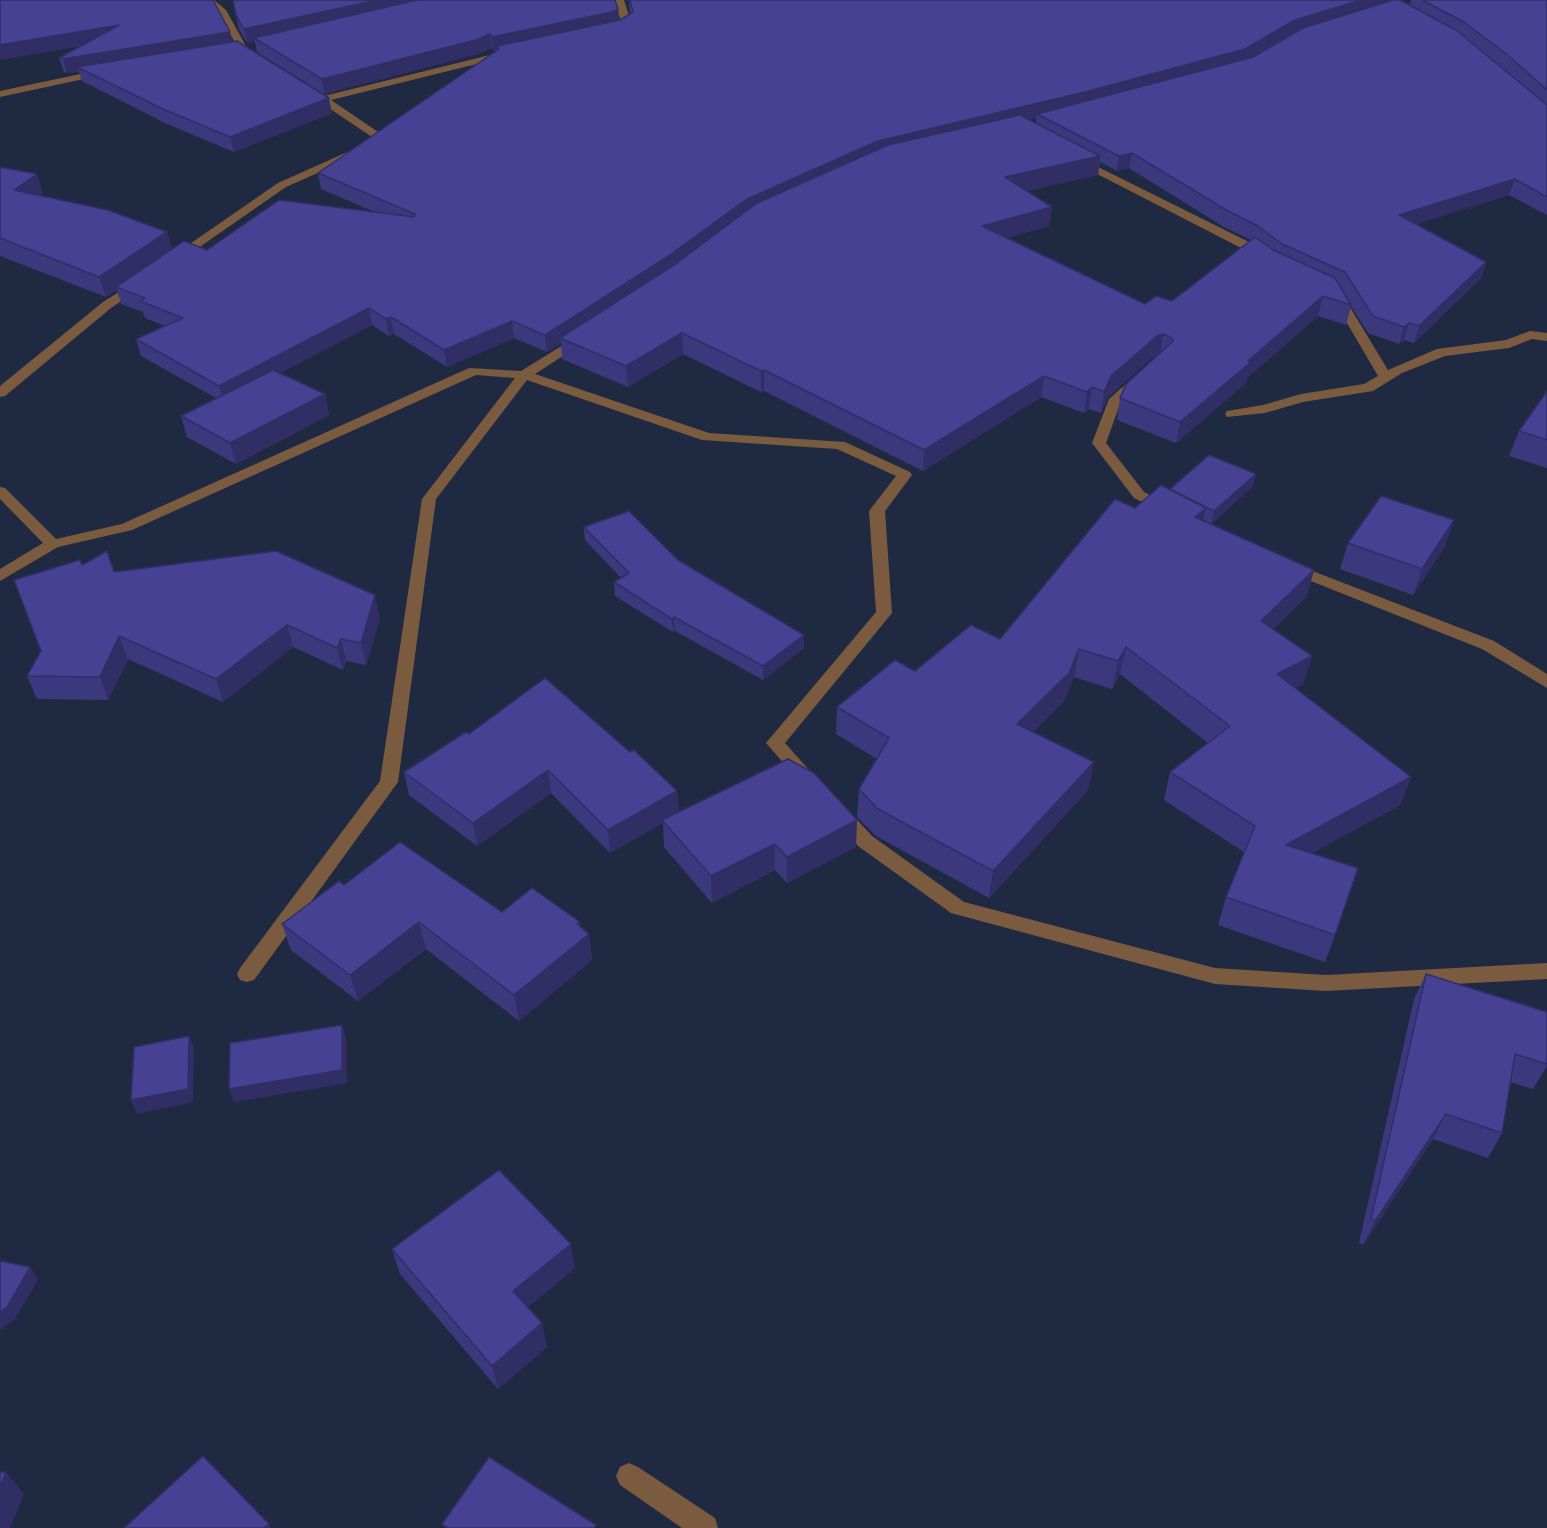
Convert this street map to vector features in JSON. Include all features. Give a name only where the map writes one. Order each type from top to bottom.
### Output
[{"type":"street","points":[[208,0],[224,12],[243,50],[263,62]]},
{"type":"street","points":[[606,33],[627,25],[619,2],[630,4]]},
{"type":"street","points":[[323,99],[525,49]]},
{"type":"street","points":[[0,94],[110,71]]},
{"type":"street","points":[[165,265],[282,185],[377,143],[377,136],[303,87]]},
{"type":"street","points":[[1068,154],[1249,247],[1272,265]]},
{"type":"street","points":[[0,393],[107,305],[146,279]]},
{"type":"street","points":[[1325,289],[1336,294],[1386,377]]},
{"type":"street","points":[[247,974],[389,782],[429,499],[524,375],[594,330]]},
{"type":"street","points":[[1232,414],[1265,410],[1301,398],[1368,388],[1397,370],[1442,352],[1509,344],[1530,335],[1547,337]]},
{"type":"street","points":[[1152,368],[1114,402],[1099,443],[1139,495],[1181,517]]},
{"type":"street","points":[[0,576],[53,544],[127,526],[474,371],[524,375],[706,436],[840,445],[905,475],[877,511],[884,613],[775,743],[866,841],[958,908],[1215,976],[1326,983],[1547,971]]},
{"type":"street","points":[[0,491],[53,544]]},
{"type":"street","points":[[1277,562],[1488,645],[1547,682]]},
{"type":"street","points":[[629,1476],[705,1528]]},
{"type":"building","points":[[0,0],[213,0],[230,32],[63,59],[59,58],[119,25],[0,45]]},
{"type":"building","points":[[233,0],[377,0],[244,29],[236,15]]},
{"type":"building","points":[[417,0],[615,0],[618,9],[492,37],[490,34],[476,40],[322,79],[254,38]]},
{"type":"building","points":[[630,0],[1361,0],[1295,20],[1245,49],[1085,92],[878,141],[747,199],[667,257],[545,335],[512,321],[444,350],[391,317],[386,319],[369,308],[219,386],[136,339],[183,318],[140,301],[145,298],[116,287],[184,241],[207,250],[279,200],[414,217],[415,214],[318,173],[499,49],[497,46],[620,20],[633,12]]},
{"type":"building","points":[[1393,0],[1400,0],[1456,30],[1547,105],[1547,197],[1515,179],[1399,215],[1486,262],[1419,326],[1409,323],[1404,327],[1373,316],[1345,272],[1282,244],[1258,226],[1228,211],[1132,153],[1119,156],[1037,114],[1253,57],[1303,28]]},
{"type":"building","points":[[1422,0],[1547,0],[1547,90],[1509,56],[1464,22]]},
{"type":"building","points":[[237,41],[329,98],[230,137],[163,109],[77,67]]},
{"type":"building","points":[[1020,115],[1100,156],[1005,177],[1052,207],[982,226],[1145,304],[1156,296],[1172,301],[1255,237],[1273,250],[1335,278],[1351,305],[1323,296],[1248,361],[1251,362],[1180,422],[1120,398],[1126,384],[1173,341],[1172,338],[1163,334],[1157,336],[1111,376],[1104,392],[1092,387],[1087,392],[1044,376],[924,450],[764,370],[761,371],[682,333],[626,366],[560,338],[677,263],[757,203],[888,145]]},
{"type":"building","points":[[0,167],[37,174],[14,190],[108,210],[167,232],[99,277],[0,238]]},
{"type":"building","points":[[273,370],[325,394],[230,443],[181,416]]},
{"type":"building","points":[[1547,391],[1547,440],[1519,431]]},
{"type":"building","points":[[1209,455],[1256,474],[1214,511],[1170,489]]},
{"type":"building","points":[[1161,485],[1206,508],[1195,517],[1314,570],[1261,621],[1312,656],[1277,674],[1411,777],[1286,845],[1358,868],[1335,935],[1226,897],[1255,826],[1170,772],[1230,726],[1126,647],[1118,661],[1079,649],[1069,673],[1017,724],[1094,762],[993,871],[878,809],[859,789],[889,738],[837,707],[895,660],[915,671],[971,625],[1000,639],[1115,499],[1135,508]]},
{"type":"building","points":[[1381,496],[1454,520],[1422,569],[1348,543]]},
{"type":"building","points":[[629,511],[678,560],[804,635],[763,666],[674,617],[672,619],[614,582],[629,573],[584,527]]},
{"type":"building","points":[[107,551],[114,572],[276,551],[375,595],[361,643],[341,639],[337,648],[287,625],[216,679],[119,636],[100,677],[27,676],[41,651],[14,580],[80,560],[82,565]]},
{"type":"building","points":[[545,678],[630,752],[634,750],[677,791],[608,830],[548,770],[473,823],[404,772],[466,732],[469,734]]},
{"type":"building","points":[[788,759],[814,773],[857,820],[787,857],[775,844],[711,876],[662,820]]},
{"type":"building","points":[[400,842],[502,912],[532,888],[580,922],[577,924],[589,934],[514,995],[419,922],[350,975],[282,924],[339,881],[344,885]]},
{"type":"building","points":[[1426,974],[1547,1012],[1547,1064],[1515,1054],[1502,1133],[1446,1114],[1375,1221],[1371,1219]]},
{"type":"building","points":[[342,1025],[342,1070],[229,1089],[230,1043]]},
{"type":"building","points":[[189,1036],[188,1089],[131,1100],[134,1047]]},
{"type":"building","points":[[499,1170],[571,1244],[513,1291],[542,1323],[492,1366],[392,1249]]},
{"type":"building","points":[[0,1261],[30,1267],[7,1307],[0,1312]]},
{"type":"building","points":[[203,1456],[269,1524],[264,1528],[124,1528]]},
{"type":"building","points":[[489,1457],[596,1525],[594,1528],[448,1528],[442,1524]]},
{"type":"building","points":[[0,1472],[6,1472],[0,1487]]}]
